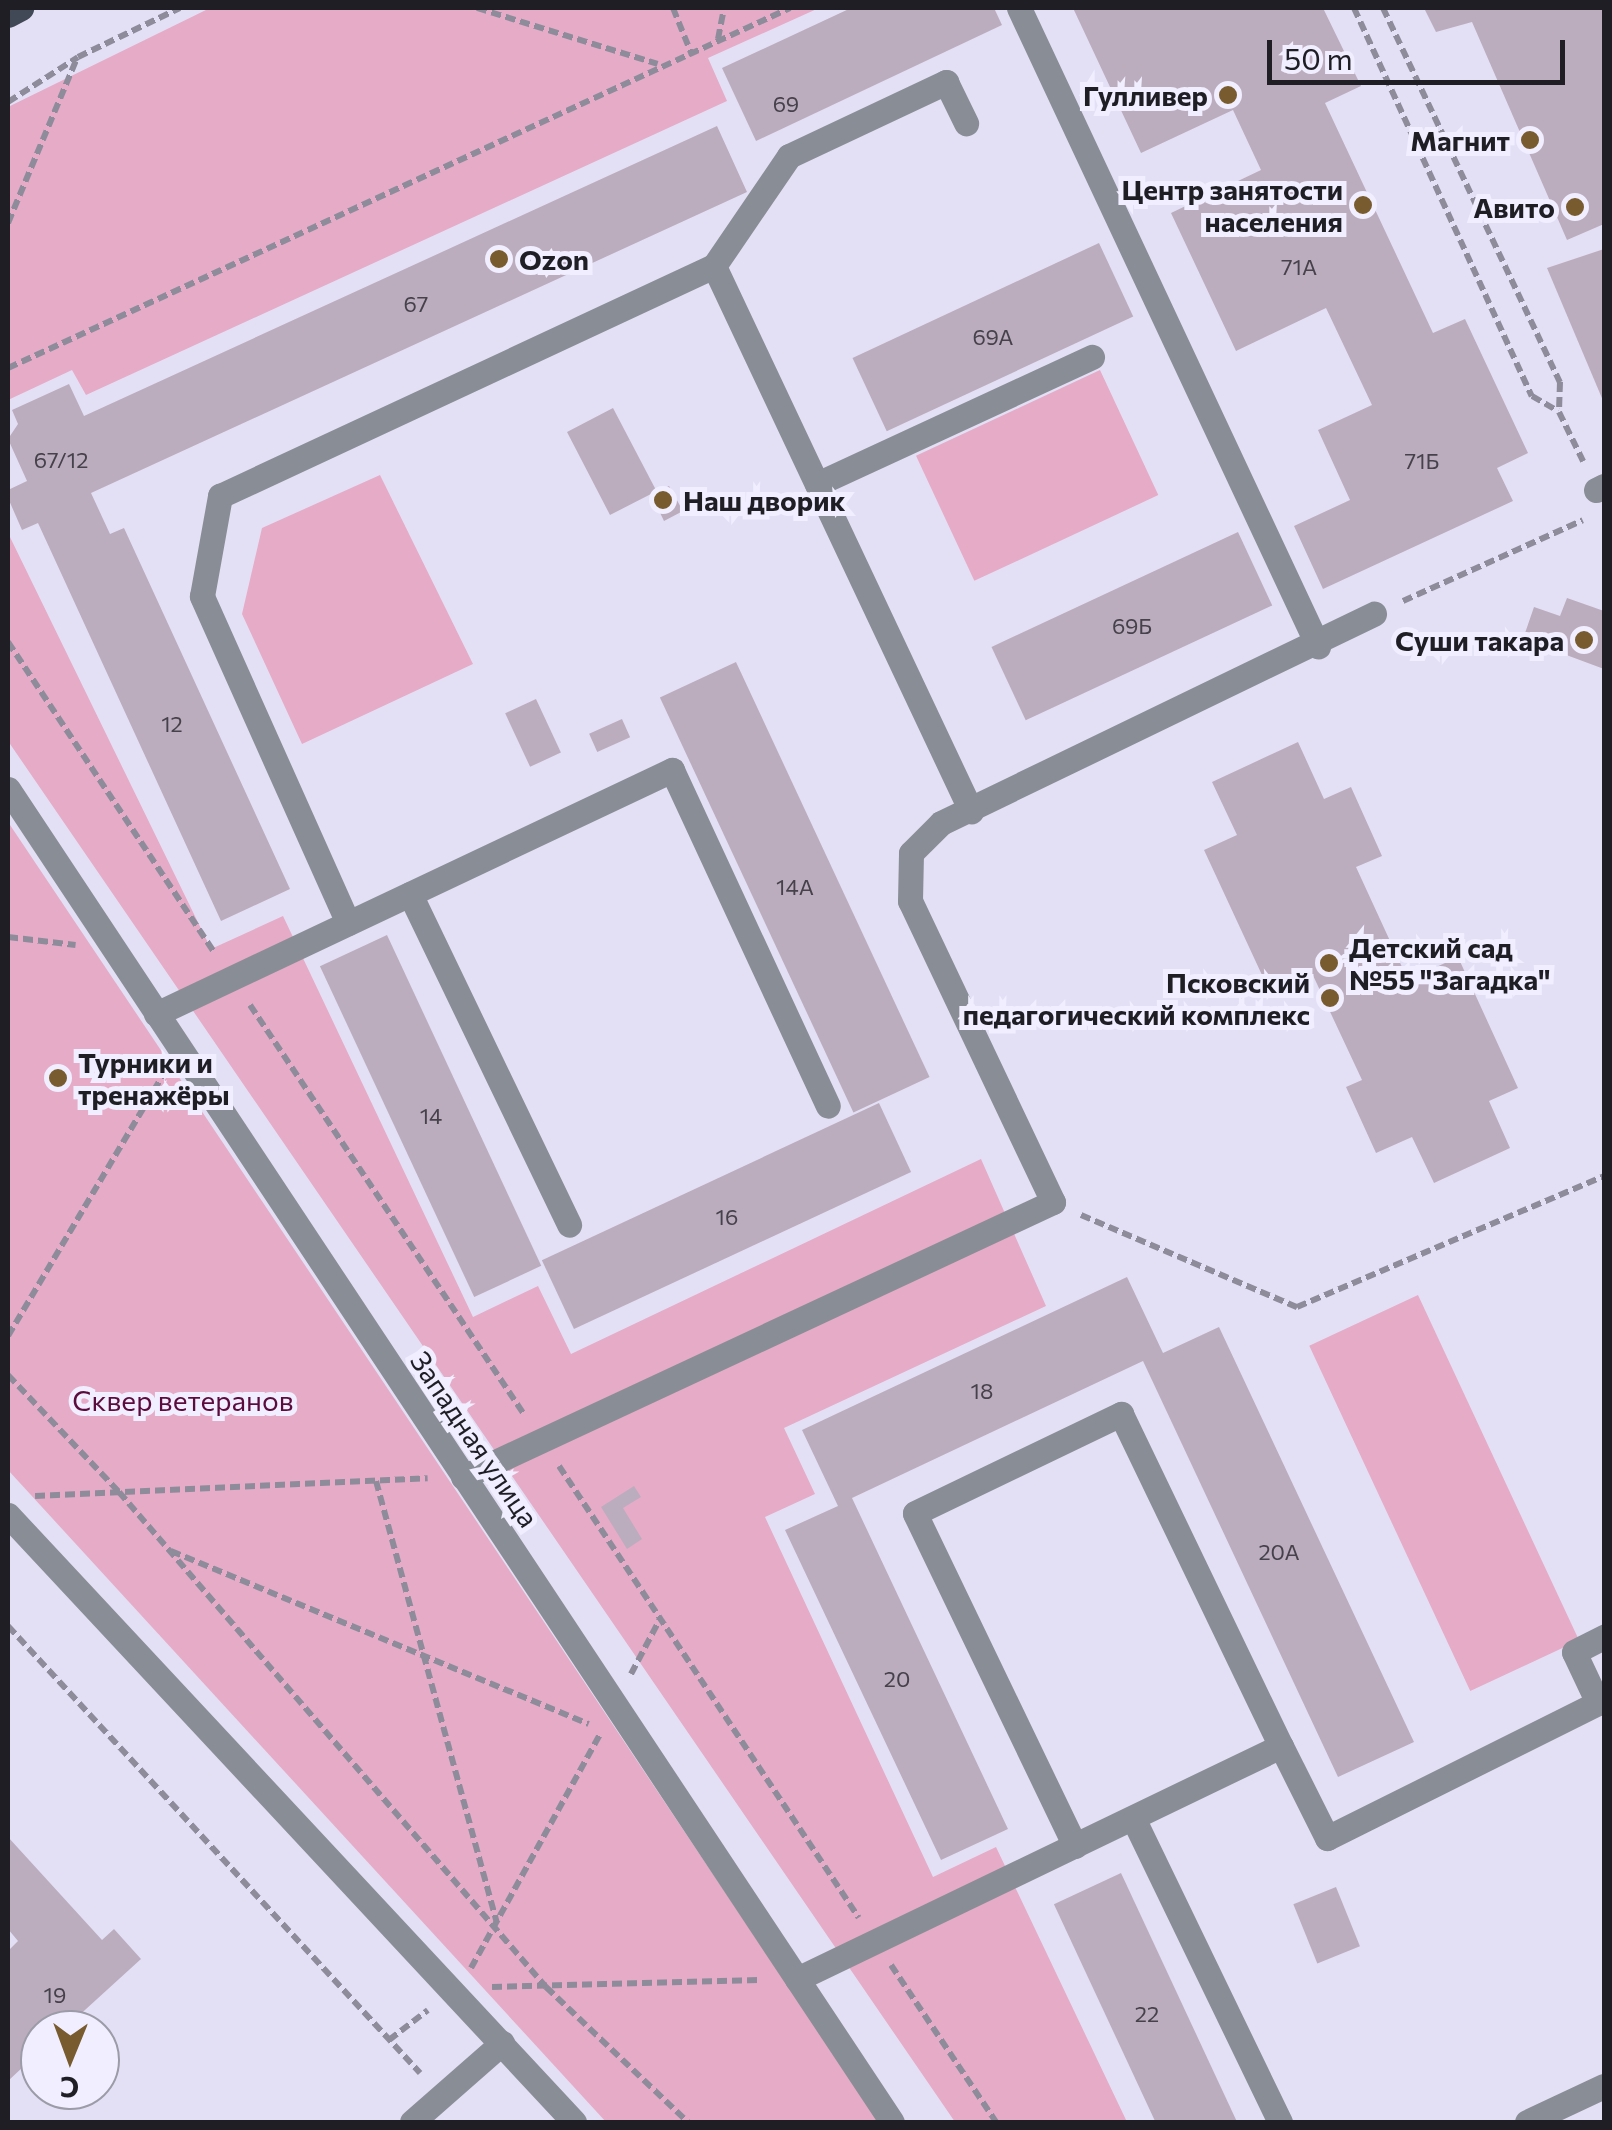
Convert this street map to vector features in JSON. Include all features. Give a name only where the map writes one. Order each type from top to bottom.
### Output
[{"type":"main road","points":[[8,16],[22,8]]},
{"type":"street","points":[[1020,8],[1318,646]]},
{"type":"street","points":[[348,923],[202,596],[220,496],[714,266],[790,156],[946,82],[966,122]]},
{"type":"street","points":[[714,266],[971,810]]},
{"type":"street","points":[[817,484],[1092,358]]},
{"type":"street","points":[[463,1477],[1053,1202],[910,900],[911,853],[941,823],[1318,646],[1374,614]]},
{"type":"street","points":[[156,1014],[672,770],[828,1106]]},
{"type":"street","name":"Западная улица","points":[[8,789],[892,2122]]},
{"type":"street","points":[[410,894],[569,1225]]},
{"type":"street","points":[[1075,1846],[915,1513],[1121,1414],[1327,1838],[1601,1710],[1574,1652],[1604,1637]]},
{"type":"street","points":[[11,1506],[574,2122]]},
{"type":"street","points":[[797,1979],[1281,1746]]},
{"type":"street","points":[[1133,1818],[1280,2122]]},
{"type":"street","points":[[412,2122],[502,2043]]},
{"type":"street","points":[[1527,2122],[1604,2086]]},
{"type":"path","points":[[8,102],[78,56],[180,8]]},
{"type":"path","points":[[478,8],[659,65]]},
{"type":"path","points":[[674,8],[692,55]]},
{"type":"path","points":[[718,40],[724,8]]},
{"type":"path","points":[[8,368],[659,65],[692,55],[790,8]]},
{"type":"path","points":[[1354,8],[1532,396],[1559,412]]},
{"type":"path","points":[[1382,8],[1560,382],[1559,412],[1600,488]]},
{"type":"path","points":[[8,223],[78,56]]},
{"type":"path","points":[[1424,592],[1586,518]]},
{"type":"path","points":[[8,642],[996,2122]]},
{"type":"path","points":[[8,938],[113,949]]},
{"type":"path","points":[[8,1336],[178,1048]]},
{"type":"path","points":[[1053,1202],[1297,1307],[1604,1176]]},
{"type":"path","points":[[8,1375],[119,1492],[498,1924],[546,1987],[688,2122]]},
{"type":"path","points":[[11,1506],[119,1492],[463,1477]]},
{"type":"path","points":[[376,1481],[498,1924]]},
{"type":"path","points":[[170,1551],[423,1652],[602,1729]]},
{"type":"path","points":[[470,1969],[498,1924],[660,1618]]},
{"type":"path","points":[[8,1626],[441,2096]]},
{"type":"path","points":[[451,1988],[797,1979]]},
{"type":"path","points":[[390,2040],[429,2009]]},
{"type":"green space","points":[[210,8],[819,8],[708,58],[727,101],[86,395],[72,370],[8,400],[8,107]]},
{"type":"green space","points":[[1100,370],[1158,495],[974,581],[916,456]]},
{"type":"green space","points":[[380,475],[473,664],[302,744],[242,614],[262,528]]},
{"type":"green space","points":[[8,533],[211,949],[283,916],[473,1317],[538,1286],[571,1354],[981,1159],[1046,1306],[784,1428],[815,1494],[765,1517],[933,1877],[996,1847],[1127,2122],[955,2122],[8,741]]},
{"type":"green space","name":"Сквер ветеранов","points":[[8,822],[879,2122],[606,2122],[8,1470]]},
{"type":"green space","points":[[1418,1295],[1579,1640],[1470,1691],[1309,1346]]},
{"type":"building","points":[[851,8],[994,8],[1002,25],[756,141],[722,68]]},
{"type":"building","points":[[1073,8],[1323,8],[1361,86],[1325,103],[1433,333],[1465,319],[1528,453],[1497,468],[1513,501],[1323,589],[1294,526],[1350,500],[1318,430],[1372,405],[1326,308],[1236,351],[1171,213],[1261,170],[1233,110],[1141,153]]},
{"type":"building","points":[[1424,8],[1604,8],[1604,224],[1567,240],[1472,22],[1436,32]]},
{"type":"building","points":[[717,126],[747,192],[91,493],[110,534],[124,528],[290,889],[221,921],[38,523],[22,530],[8,498],[8,490],[27,481],[8,439],[18,424],[12,410],[69,384],[84,416]]},
{"type":"building","points":[[1099,243],[1133,316],[887,431],[852,358]]},
{"type":"building","points":[[1604,249],[1604,403],[1547,268]]},
{"type":"building","points":[[613,408],[657,492],[669,486],[683,511],[664,521],[651,494],[610,515],[567,432]]},
{"type":"building","points":[[1238,532],[1272,605],[1026,720],[991,647]]},
{"type":"building","points":[[1567,598],[1604,611],[1604,669],[1523,639],[1534,607],[1560,616]]},
{"type":"building","points":[[736,662],[930,1077],[853,1113],[660,697]]},
{"type":"building","points":[[536,699],[561,752],[530,767],[505,713]]},
{"type":"building","points":[[622,719],[630,737],[597,752],[589,734]]},
{"type":"building","name":"Детский сад №55 \"Загадка\"","points":[[1298,742],[1324,799],[1351,787],[1382,856],[1356,867],[1408,980],[1458,957],[1518,1088],[1489,1101],[1510,1148],[1434,1183],[1412,1137],[1376,1153],[1346,1087],[1362,1080],[1310,969],[1268,988],[1204,850],[1237,835],[1212,782]]},
{"type":"building","points":[[387,935],[541,1266],[474,1297],[320,966]]},
{"type":"building","points":[[879,1103],[911,1172],[574,1329],[542,1260]]},
{"type":"building","points":[[1127,1277],[1163,1353],[1219,1327],[1414,1742],[1338,1777],[1143,1361],[852,1498],[1008,1829],[941,1860],[785,1530],[838,1506],[802,1430]]},
{"type":"building","points":[[634,1486],[641,1497],[623,1508],[642,1539],[627,1549],[601,1507]]},
{"type":"building","points":[[8,1837],[102,1940],[114,1929],[141,1959],[85,2010],[20,2010],[20,2070],[8,2081],[8,1951],[18,1941],[8,1929]]},
{"type":"building","points":[[1121,1873],[1237,2122],[1155,2122],[1054,1904]]},
{"type":"building","points":[[1336,1887],[1360,1946],[1317,1964],[1293,1904]]},
{"type":"place","name":"Гулливер","points":[[1228,95]]},
{"type":"place","name":"Магнит","points":[[1530,140]]},
{"type":"place","name":"Центр занятости населения","points":[[1363,205]]},
{"type":"place","name":"Авито","points":[[1575,207]]},
{"type":"place","name":"Ozon","points":[[499,259]]},
{"type":"place","name":"Наш дворик","points":[[663,500]]},
{"type":"place","name":"Суши такара","points":[[1584,640]]},
{"type":"place","name":"Детский сад №55 \"Загадка\"","points":[[1329,963]]},
{"type":"place","name":"Псковский педагогический комплекс","points":[[1330,998]]},
{"type":"place","name":"Турники и тренажёры","points":[[58,1078]]}]
